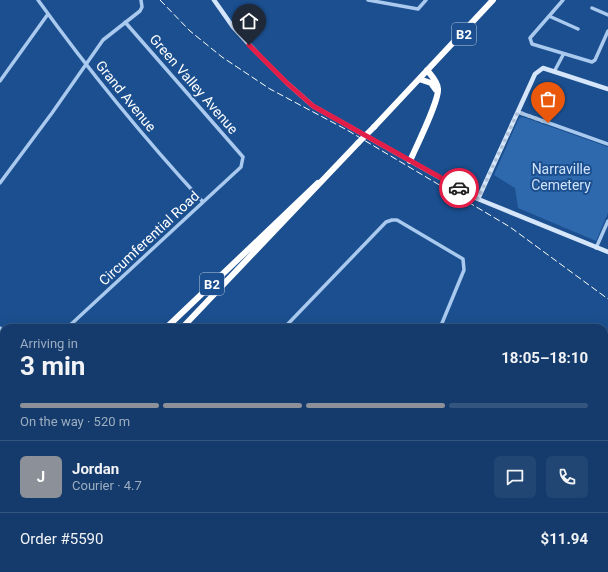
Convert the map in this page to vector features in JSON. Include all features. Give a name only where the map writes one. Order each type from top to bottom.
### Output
[{"type":"highway","name":"B2","points":[[186,324],[493,0]]},
{"type":"highway","name":"B2","points":[[427,70],[496,0]]},
{"type":"highway","points":[[410,161],[437,94],[438,86],[427,70]]},
{"type":"highway","points":[[419,79],[431,83],[437,94]]},
{"type":"highway","name":"B2","points":[[170,324],[306,193],[328,174]]},
{"type":"street","name":"Grand Avenue","points":[[38,0],[86,65],[135,125],[203,202]]},
{"type":"street","points":[[0,183],[103,40],[140,11],[142,7],[141,0]]},
{"type":"street","points":[[214,0],[233,27],[258,54],[287,83],[310,103],[478,199],[608,252]]},
{"type":"street","points":[[368,0],[393,2],[418,9],[426,0]]},
{"type":"street","points":[[563,0],[530,41],[532,44],[592,62],[595,60],[608,31]]},
{"type":"street","points":[[592,8],[608,14]]},
{"type":"street","points":[[0,81],[48,14]]},
{"type":"street","points":[[549,16],[578,29]]},
{"type":"street","name":"Green Valley Avenue","points":[[125,22],[238,151],[243,157],[243,162]]},
{"type":"street","points":[[554,72],[563,54]]},
{"type":"street","points":[[478,199],[535,74],[544,68],[608,89]]},
{"type":"street","points":[[518,112],[608,144]]},
{"type":"street","name":"Circumferential Road","points":[[71,324],[241,167],[243,162]]},
{"type":"street","points":[[288,324],[386,222],[397,220],[463,259],[464,270],[442,324]]},
{"type":"street","points":[[596,248],[608,220]]},
{"type":"green space","name":"Narraville Cemetery","points":[[523,117],[608,147],[608,213],[596,241],[518,208],[515,188],[494,175],[519,118]]},
{"type":"railway","points":[[160,0],[190,31],[222,57],[270,89],[347,130],[510,227],[608,299]]},
{"type":"way so far","points":[[459,188],[478,199],[518,112],[548,123]]},
{"type":"route","points":[[249,45],[287,83],[313,106],[459,188]]}]
